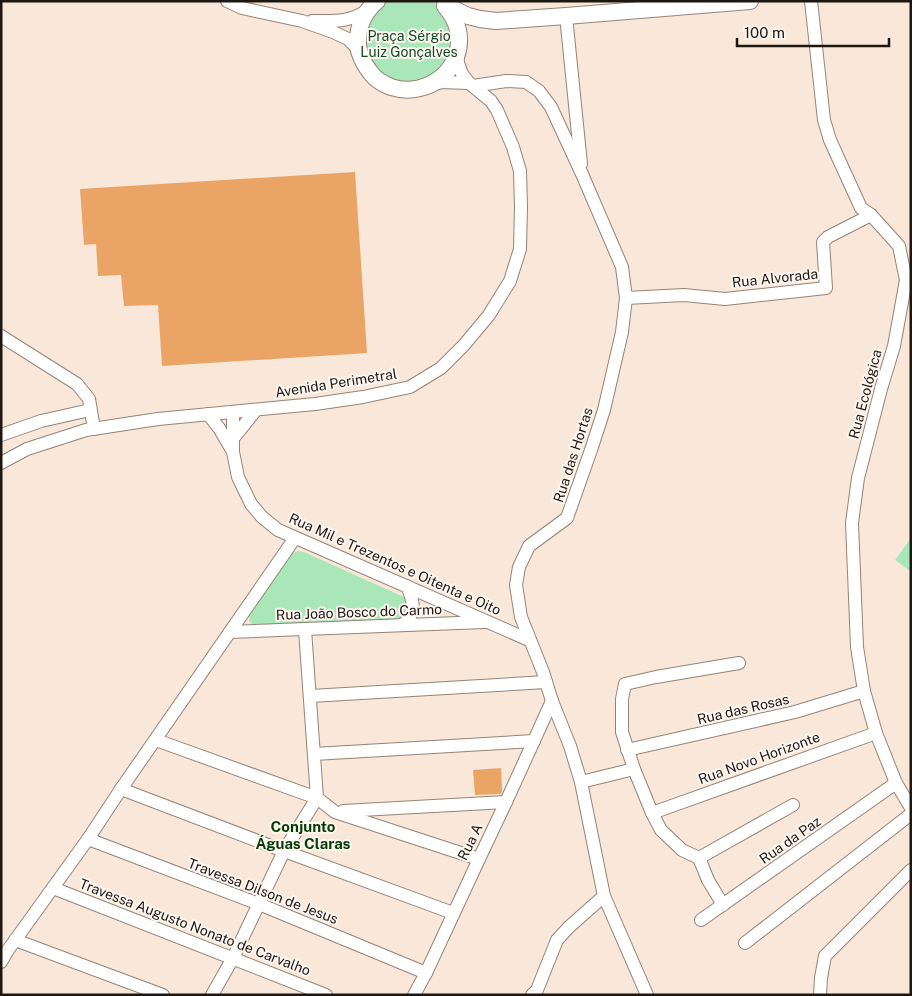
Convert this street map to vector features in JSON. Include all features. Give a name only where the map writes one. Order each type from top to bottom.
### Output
[{"type":"street","points":[[227,1],[242,8],[302,21],[341,35],[358,49]]},
{"type":"street","points":[[442,3],[452,10],[468,16],[496,20],[750,1]]},
{"type":"street","name":"Rua Ecológica","points":[[811,1],[824,120],[830,140],[862,208],[871,215],[899,246],[908,287],[858,478],[852,523],[857,647],[864,691],[876,733],[896,783],[911,808]]},
{"type":"street","points":[[442,3],[453,16],[458,29],[458,47]]},
{"type":"street","points":[[302,21],[340,21],[352,18],[371,5]]},
{"type":"street","points":[[371,5],[361,22],[358,49],[363,64],[372,76],[385,85],[399,90],[415,90],[441,82],[471,85]]},
{"type":"street","points":[[566,16],[582,174]]},
{"type":"street","points":[[429,86],[442,78],[452,66],[461,39],[474,28],[496,20]]},
{"type":"street","name":"Avenida Perimetral","points":[[1,463],[26,449],[86,430],[158,419],[314,404],[363,397],[410,387],[441,368],[489,315],[510,281],[520,249],[520,171],[513,147],[498,110],[491,101],[471,85],[459,69],[458,47]]},
{"type":"street","name":"Rua das Hortas","points":[[471,85],[506,81],[526,82],[540,91],[551,108],[582,174],[622,267],[626,298],[622,332],[604,410],[567,518],[529,546],[519,567],[516,585],[521,617],[570,746],[581,782],[604,896],[647,995]]},
{"type":"street","name":"Rua Alvorada","points":[[626,298],[684,295],[725,299],[826,288],[823,242],[828,237],[871,215]]},
{"type":"street","points":[[1,336],[77,384],[89,399],[94,429]]},
{"type":"street","points":[[1,435],[41,421],[90,410]]},
{"type":"street","points":[[233,446],[256,410]]},
{"type":"street","name":"Rua Mil e Trezentos e Oitenta e Oito","points":[[233,412],[233,446],[238,477],[250,504],[278,530],[529,640]]},
{"type":"street","name":"Rua Mil e Trezentos e Oitenta e Oito","points":[[208,414],[233,446]]},
{"type":"street","points":[[1,962],[295,538]]},
{"type":"street","points":[[402,625],[407,622],[412,613],[414,600],[407,586]]},
{"type":"street","name":"Rua João Bosco do Carmo","points":[[230,632],[489,621]]},
{"type":"street","points":[[212,995],[233,958],[284,852],[317,798],[305,630]]},
{"type":"street","points":[[723,904],[708,880],[699,858],[682,850],[661,830],[652,813],[634,769],[622,732],[622,699],[625,684],[739,663]]},
{"type":"street","points":[[311,696],[546,682]]},
{"type":"street","name":"Rua das Rosas","points":[[627,750],[795,712],[864,691]]},
{"type":"street","name":"Rua A","points":[[414,995],[426,973],[552,701]]},
{"type":"street","name":"Rua Novo Horizonte","points":[[652,813],[876,733]]},
{"type":"street","points":[[156,740],[317,798],[335,812],[479,859]]},
{"type":"street","points":[[314,754],[534,740]]},
{"type":"street","points":[[581,782],[634,769]]},
{"type":"street","name":"Rua da Paz","points":[[701,920],[896,783]]},
{"type":"street","points":[[121,789],[284,852],[453,913]]},
{"type":"street","points":[[335,812],[506,802]]},
{"type":"street","points":[[699,858],[793,805]]},
{"type":"street","points":[[745,943],[911,814]]},
{"type":"street","name":"Travessa Dilson de Jesus","points":[[88,839],[259,904],[426,973]]},
{"type":"street","points":[[820,995],[825,956],[911,870]]},
{"type":"street","name":"Travessa Augusto Nonato de Carvalho","points":[[53,888],[326,995]]},
{"type":"street","points":[[532,995],[537,990],[557,940],[604,896]]},
{"type":"street","points":[[15,940],[163,995]]},
{"type":"green space","name":"Praça Sérgio Luiz Gonçalves","points":[[386,1],[433,1],[444,11],[452,24],[453,54],[435,78],[406,86],[379,75],[364,49],[367,20],[376,8]]},
{"type":"green space","points":[[911,538],[911,572],[895,560]]},
{"type":"green space","points":[[298,551],[404,597],[407,603],[406,612],[400,619],[254,626],[249,621],[250,612],[292,554]]},
{"type":"building","points":[[355,172],[367,353],[162,366],[158,305],[124,306],[121,275],[98,276],[96,244],[84,245],[80,189]]},
{"type":"building","points":[[501,768],[501,794],[475,795],[473,770]]},
{"type":"district","name":"Conjunto Águas Claras","points":[[303,834]]}]
